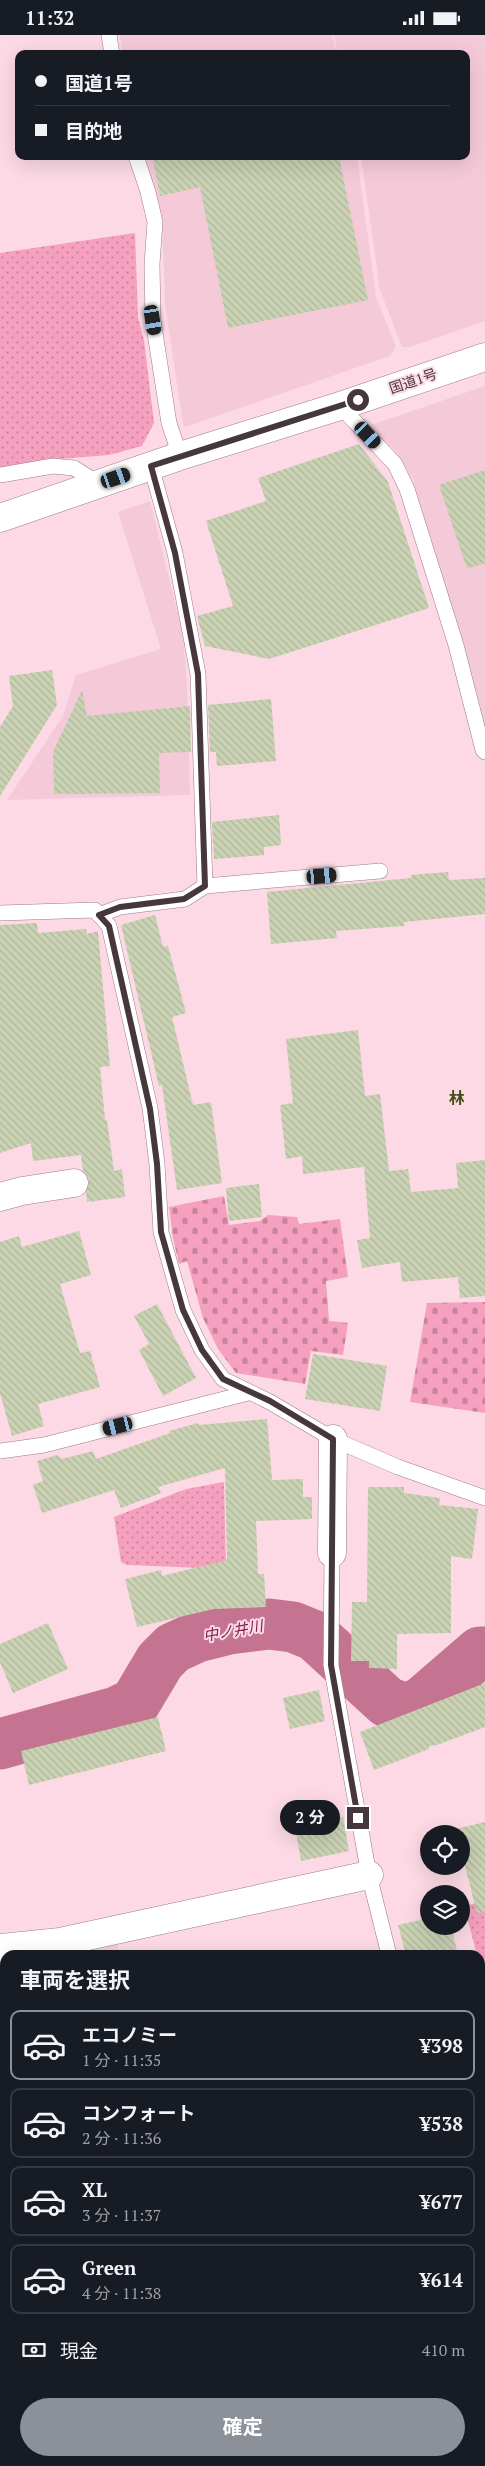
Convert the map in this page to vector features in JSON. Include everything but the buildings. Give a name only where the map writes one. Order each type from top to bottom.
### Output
[{"type":"main road","name":"国道1号","points":[[0,518],[180,456],[340,406],[485,357]]},
{"type":"main road","points":[[0,1197],[22,1191],[74,1183]]},
{"type":"main road","points":[[332,1553],[333,1439]]},
{"type":"main road","points":[[0,1948],[60,1942],[368,1875]]},
{"type":"lane","points":[[109,35],[111,50]]},
{"type":"lane","points":[[137,160],[155,222],[152,264],[153,320],[169,423],[180,456]]},
{"type":"lane","points":[[340,406],[395,464],[407,489],[456,645],[485,752]]},
{"type":"lane","points":[[151,466],[175,553],[198,674],[205,886]]},
{"type":"lane","points":[[0,475],[60,467],[74,468],[99,484]]},
{"type":"lane","points":[[99,915],[120,907],[184,899],[205,886],[380,871]]},
{"type":"lane","points":[[0,913],[95,910],[109,926],[150,1109],[157,1164],[161,1232],[183,1310],[202,1350],[223,1379],[248,1393],[270,1401],[333,1439],[398,1467],[485,1498]]},
{"type":"lane","points":[[0,1451],[44,1445],[248,1393]]},
{"type":"lane","points":[[332,1553],[331,1665],[368,1875],[388,1950]]},
{"type":"shaded area","points":[[120,35],[332,35],[336,50],[122,50]]},
{"type":"shaded area","points":[[334,35],[485,35],[485,321],[410,347],[402,347],[380,290],[362,160],[470,160],[470,50],[337,50]]},
{"type":"shaded area","points":[[146,160],[358,160],[376,297],[396,346],[390,356],[185,427],[165,305],[162,215]]},
{"type":"shaded area","points":[[485,386],[485,736],[413,479],[394,449],[373,431],[371,425]]},
{"type":"shaded area","points":[[150,501],[183,634],[187,683],[190,795],[7,800],[63,716],[76,675],[161,649],[118,512]]},
{"type":"shaded area","points":[[117,1942],[119,1950],[82,1950]]},
{"type":"green space","points":[[135,233],[138,317],[144,340],[154,423],[142,446],[109,455],[58,459],[0,469],[0,253]]},
{"type":"green space","points":[[224,1196],[229,1225],[260,1221],[268,1215],[297,1217],[299,1224],[340,1219],[348,1277],[326,1281],[329,1321],[348,1323],[343,1355],[311,1351],[305,1384],[236,1373],[218,1349],[203,1318],[187,1261],[179,1264],[169,1207]]},
{"type":"green space","points":[[485,1302],[485,1413],[410,1402],[427,1303]]},
{"type":"green space","points":[[224,1482],[226,1569],[127,1565],[121,1562],[114,1517],[186,1489]]},
{"type":"green space","points":[[485,1901],[485,1950],[476,1950],[470,1929],[470,1905]]},
{"type":"waterway","name":"中ノ井川","points":[[0,1744],[116,1712],[135,1703],[160,1661],[173,1648],[197,1637],[229,1629],[269,1624],[293,1627],[315,1636],[387,1702],[406,1709],[422,1702],[480,1652],[485,1652]]},
{"type":"district","name":"林","points":[[457,1098]]},
{"type":"route","points":[[358,400],[151,466],[175,553],[198,674],[205,886],[184,899],[120,907],[99,915],[109,926],[150,1109],[157,1164],[161,1232],[183,1310],[202,1350],[223,1379],[248,1393],[270,1401],[333,1439],[331,1665],[358,1818]]}]
